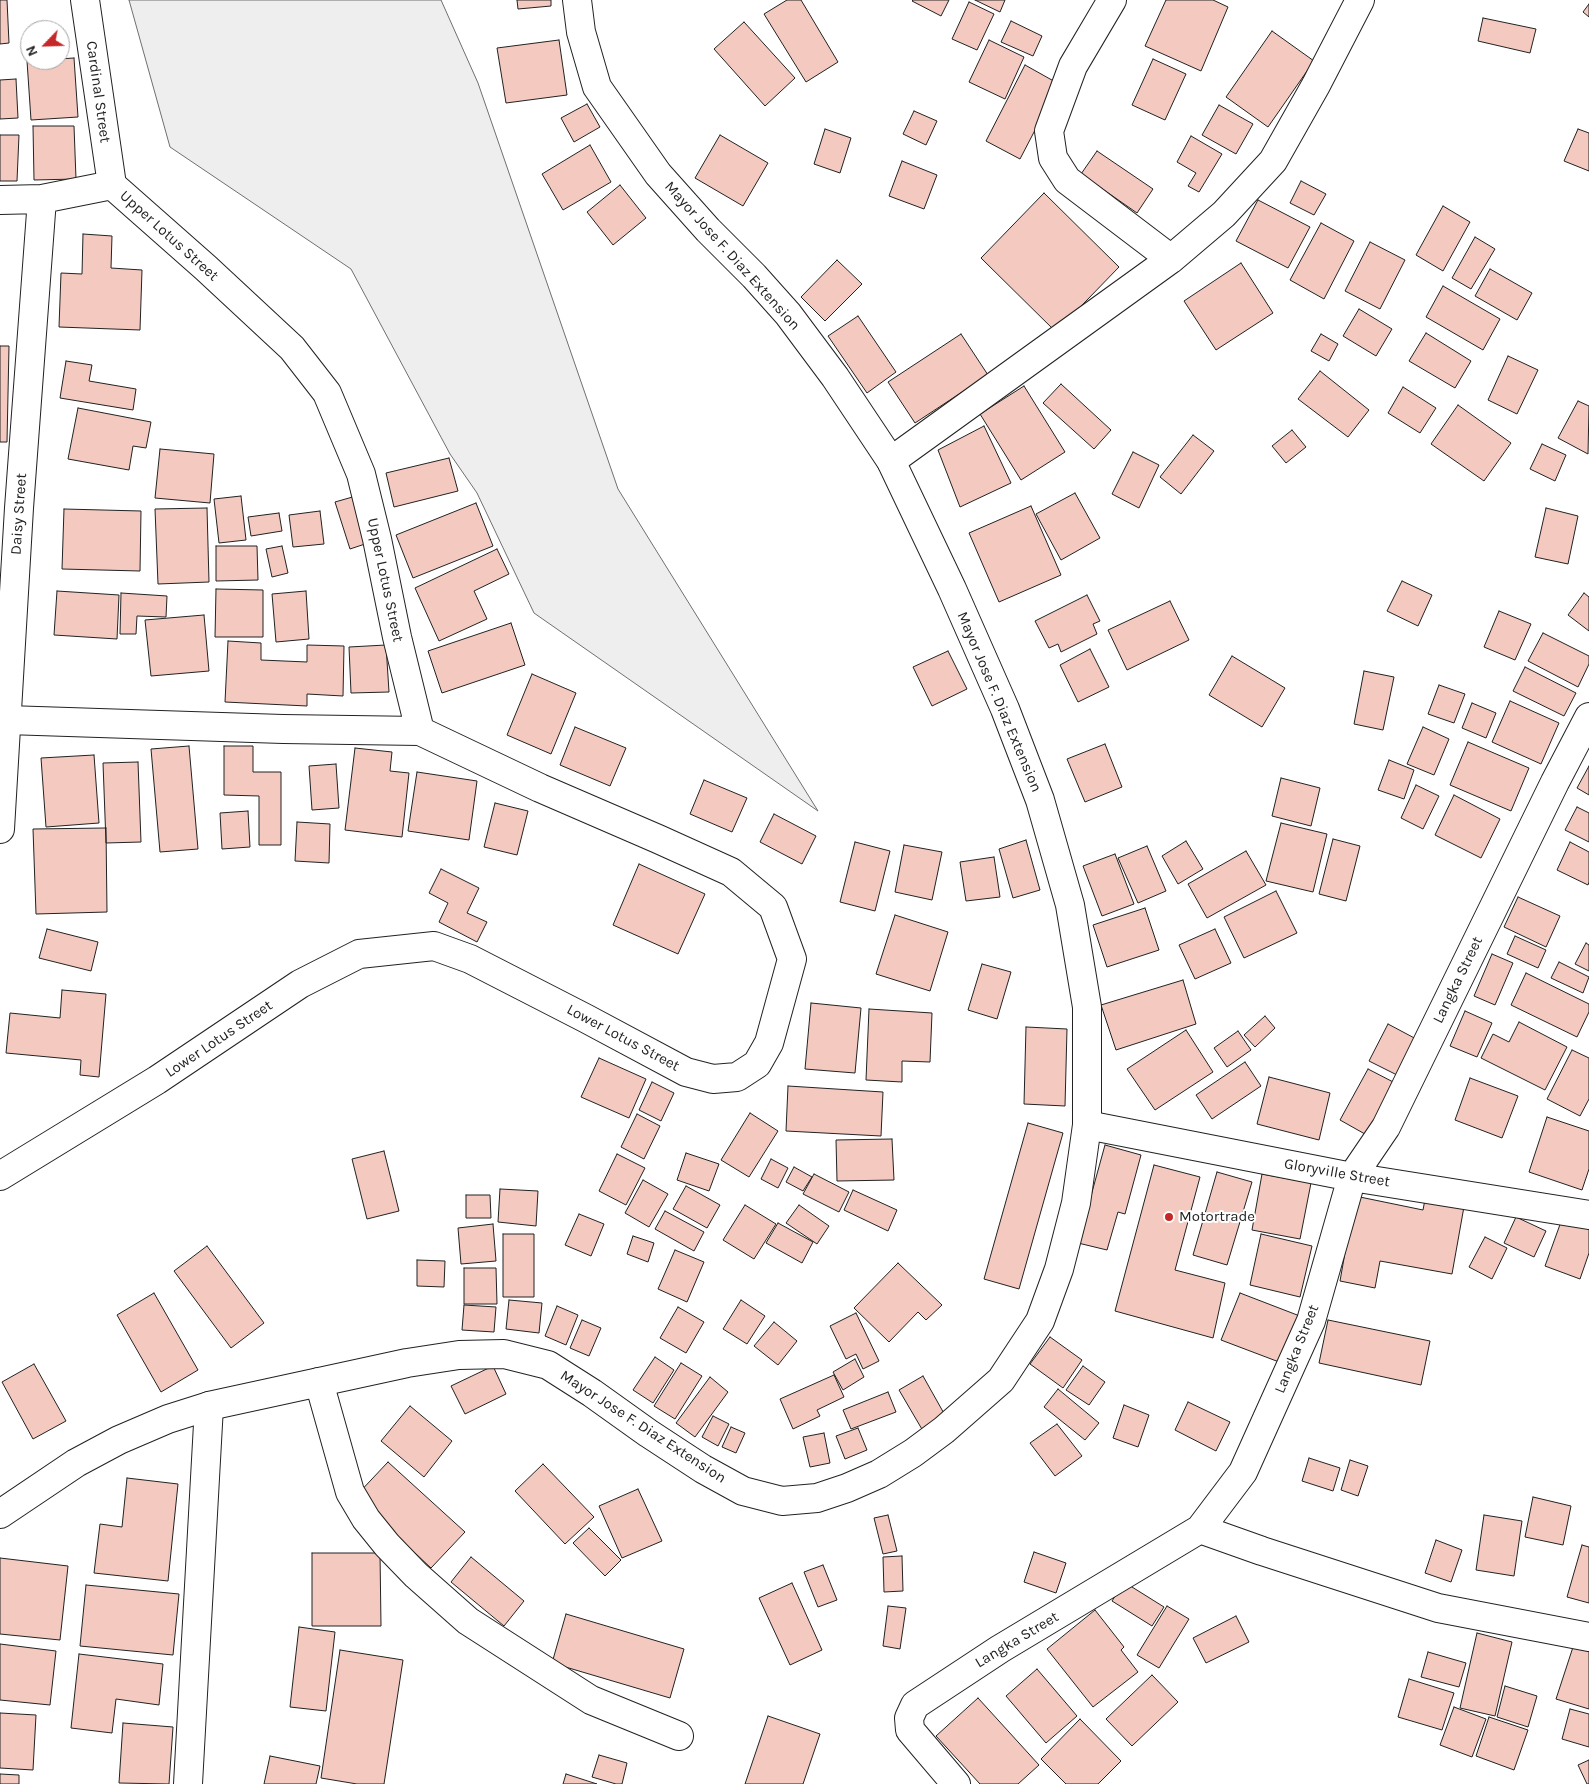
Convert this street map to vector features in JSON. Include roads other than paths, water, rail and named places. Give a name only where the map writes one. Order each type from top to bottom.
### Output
[{"type":"street","name":"Cardinal Street","points":[[84,0],[112,185]]},
{"type":"street","name":"Mayor Jose F. Diaz Extension","points":[[0,1514],[76,1463],[119,1440],[168,1418],[209,1406],[407,1363],[458,1355],[504,1354],[548,1365],[592,1392],[703,1469],[743,1491],[782,1501],[817,1498],[847,1488],[879,1474],[913,1453],[944,1430],[1000,1380],[1040,1321],[1059,1268],[1076,1202],[1087,1125],[1087,1007],[1070,906],[1040,800],[1005,709],[952,589],[891,461],[835,377],[788,314],[658,174],[597,87],[581,32],[577,0]]},
{"type":"street","points":[[1112,0],[1073,66],[1049,131],[1054,158],[1067,180],[1171,259]]},
{"type":"street","points":[[891,461],[1171,259],[1224,214],[1273,161],[1316,85],[1360,0]]},
{"type":"street","name":"Upper Lotus Street","points":[[0,200],[42,199],[112,185],[206,268],[292,348],[327,393],[361,474],[420,731]]},
{"type":"street","name":"Daisy Street","points":[[1,815],[7,720],[10,508],[42,199]]},
{"type":"street","name":"Langka Street","points":[[956,1784],[910,1730],[909,1718],[915,1705],[1000,1649],[1200,1529],[1243,1472],[1311,1321],[1352,1177],[1386,1127],[1555,782],[1589,717]]},
{"type":"street","points":[[7,720],[283,729],[420,731]]},
{"type":"street","name":"Lower Lotus Street","points":[[2,1175],[157,1080],[300,984],[359,954],[434,946],[470,959],[686,1072],[713,1078],[737,1077],[757,1064],[769,1043],[792,959],[773,907],[731,872],[540,788],[420,731]]},
{"type":"street","name":"Gloryville Street","points":[[1087,1125],[1352,1177],[1589,1215]]},
{"type":"street","points":[[319,1382],[350,1492],[366,1519],[387,1545],[416,1575],[468,1621],[591,1700],[679,1736]]},
{"type":"street","points":[[188,1784],[209,1406]]},
{"type":"street","points":[[1200,1529],[1438,1608],[1589,1637]]},
{"type":"place","name":"Motortrade","points":[[1169,1217]]}]
